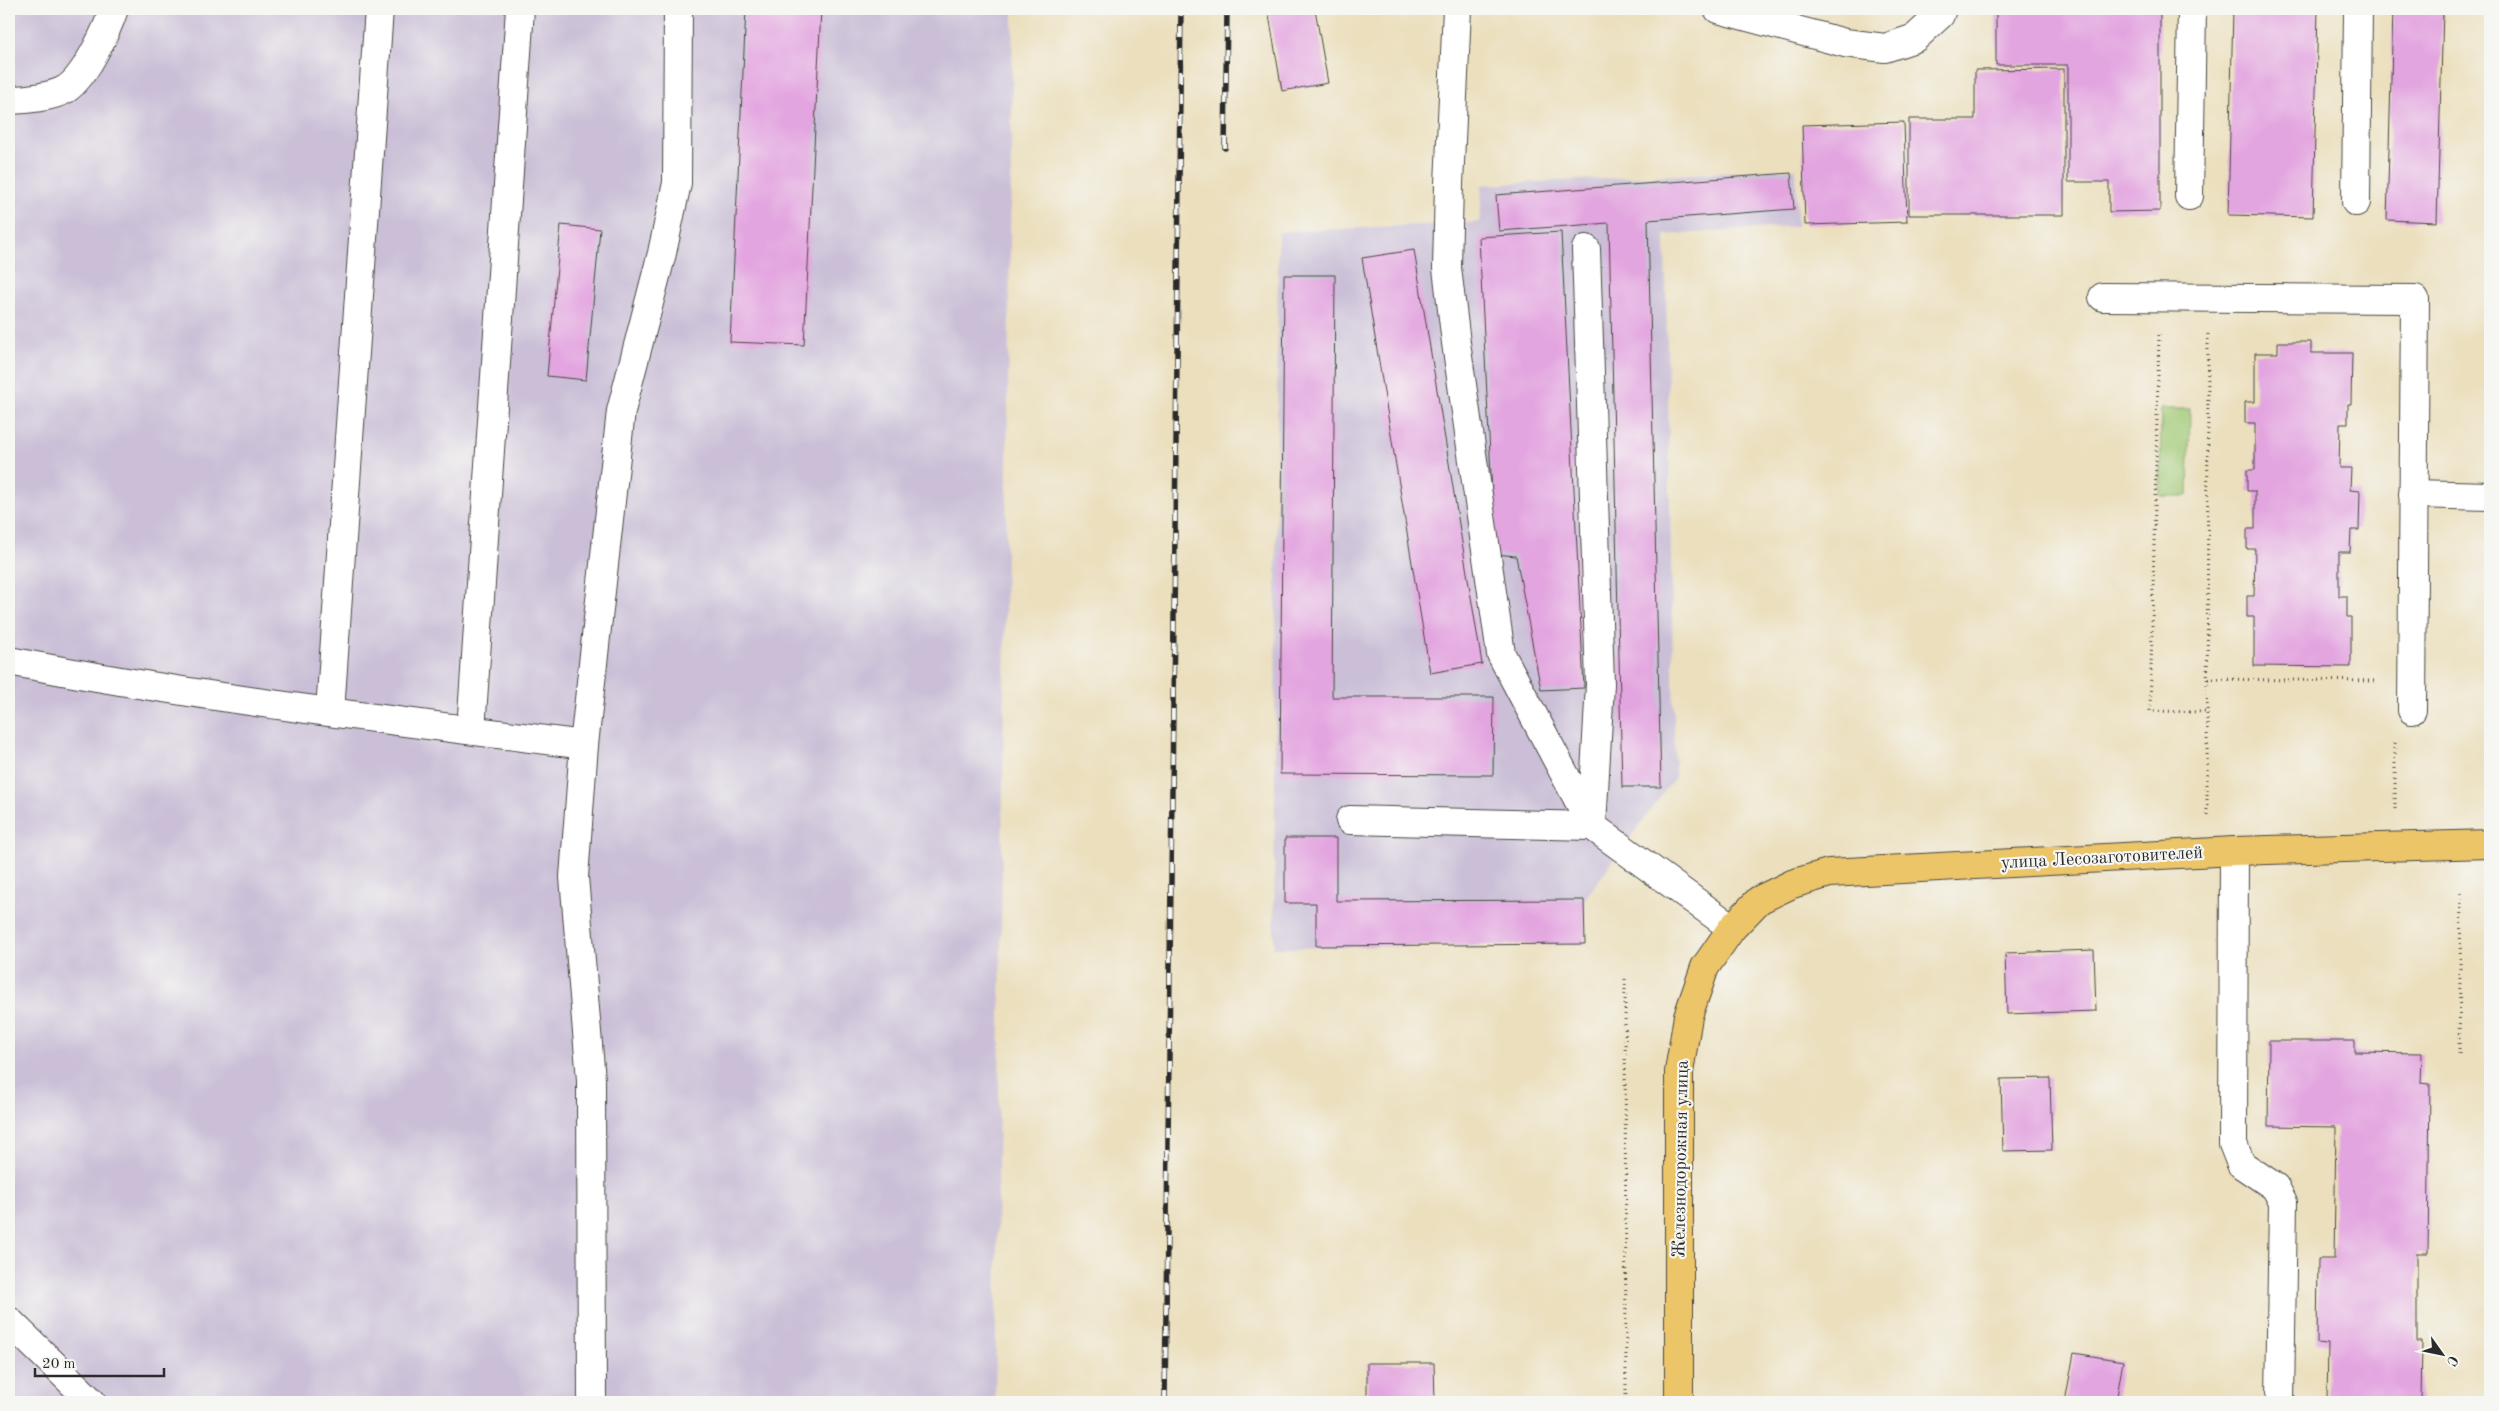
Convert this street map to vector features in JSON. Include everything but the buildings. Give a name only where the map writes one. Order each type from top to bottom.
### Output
[{"type":"main road","name":"улица Лесозаготовителей","points":[[1732,928],[1759,900],[1792,884],[1829,872],[2234,851],[2490,844]]},
{"type":"main road","name":"Железнодорожная улица","points":[[1679,1402],[1679,1072],[1688,1016],[1705,967],[1732,928]]},
{"type":"lane","points":[[9,100],[26,100],[66,89],[88,65],[110,22],[114,9]]},
{"type":"lane","points":[[330,711],[379,9]]},
{"type":"lane","points":[[471,730],[520,9]]},
{"type":"lane","points":[[592,1402],[591,1080],[574,877],[584,745],[621,411],[662,253],[676,183],[678,9]]},
{"type":"lane","points":[[1458,9],[1448,184],[1447,268],[1501,654],[1592,826],[1732,928]]},
{"type":"lane","points":[[1718,9],[1845,43],[1885,48],[1915,38],[1940,15],[1942,9]]},
{"type":"lane","points":[[2189,196],[2192,9]]},
{"type":"lane","points":[[2356,202],[2358,9]]},
{"type":"lane","points":[[1586,249],[1600,684],[1592,826]]},
{"type":"lane","points":[[2103,297],[2415,299],[2412,710]]},
{"type":"lane","points":[[2413,494],[2490,496]]},
{"type":"lane","points":[[9,661],[103,680],[584,745]]},
{"type":"lane","points":[[1350,820],[1592,826]]},
{"type":"lane","points":[[2234,851],[2233,1144],[2240,1164],[2275,1187],[2283,1202],[2280,1402]]},
{"type":"lane","points":[[9,1321],[92,1402]]},
{"type":"path","points":[[2208,324],[2208,853]]},
{"type":"path","points":[[2159,333],[2150,711],[2207,712]]},
{"type":"path","points":[[2207,679],[2377,681]]},
{"type":"path","points":[[2395,740],[2395,847]]},
{"type":"path","points":[[2459,1054],[2461,892]]},
{"type":"path","points":[[1625,979],[1626,1402]]},
{"type":"shaded area","points":[[9,9],[1013,9],[995,1402],[9,1402]]},
{"type":"shaded area","points":[[1796,169],[1797,226],[1665,235],[1675,777],[1584,900],[1585,944],[1274,948],[1278,232],[1480,222],[1482,185]]},
{"type":"green space","points":[[2161,409],[2190,409],[2188,496],[2160,496]]},
{"type":"railway","points":[[1165,1402],[1181,9]]},
{"type":"railway","points":[[1225,148],[1227,9]]}]
